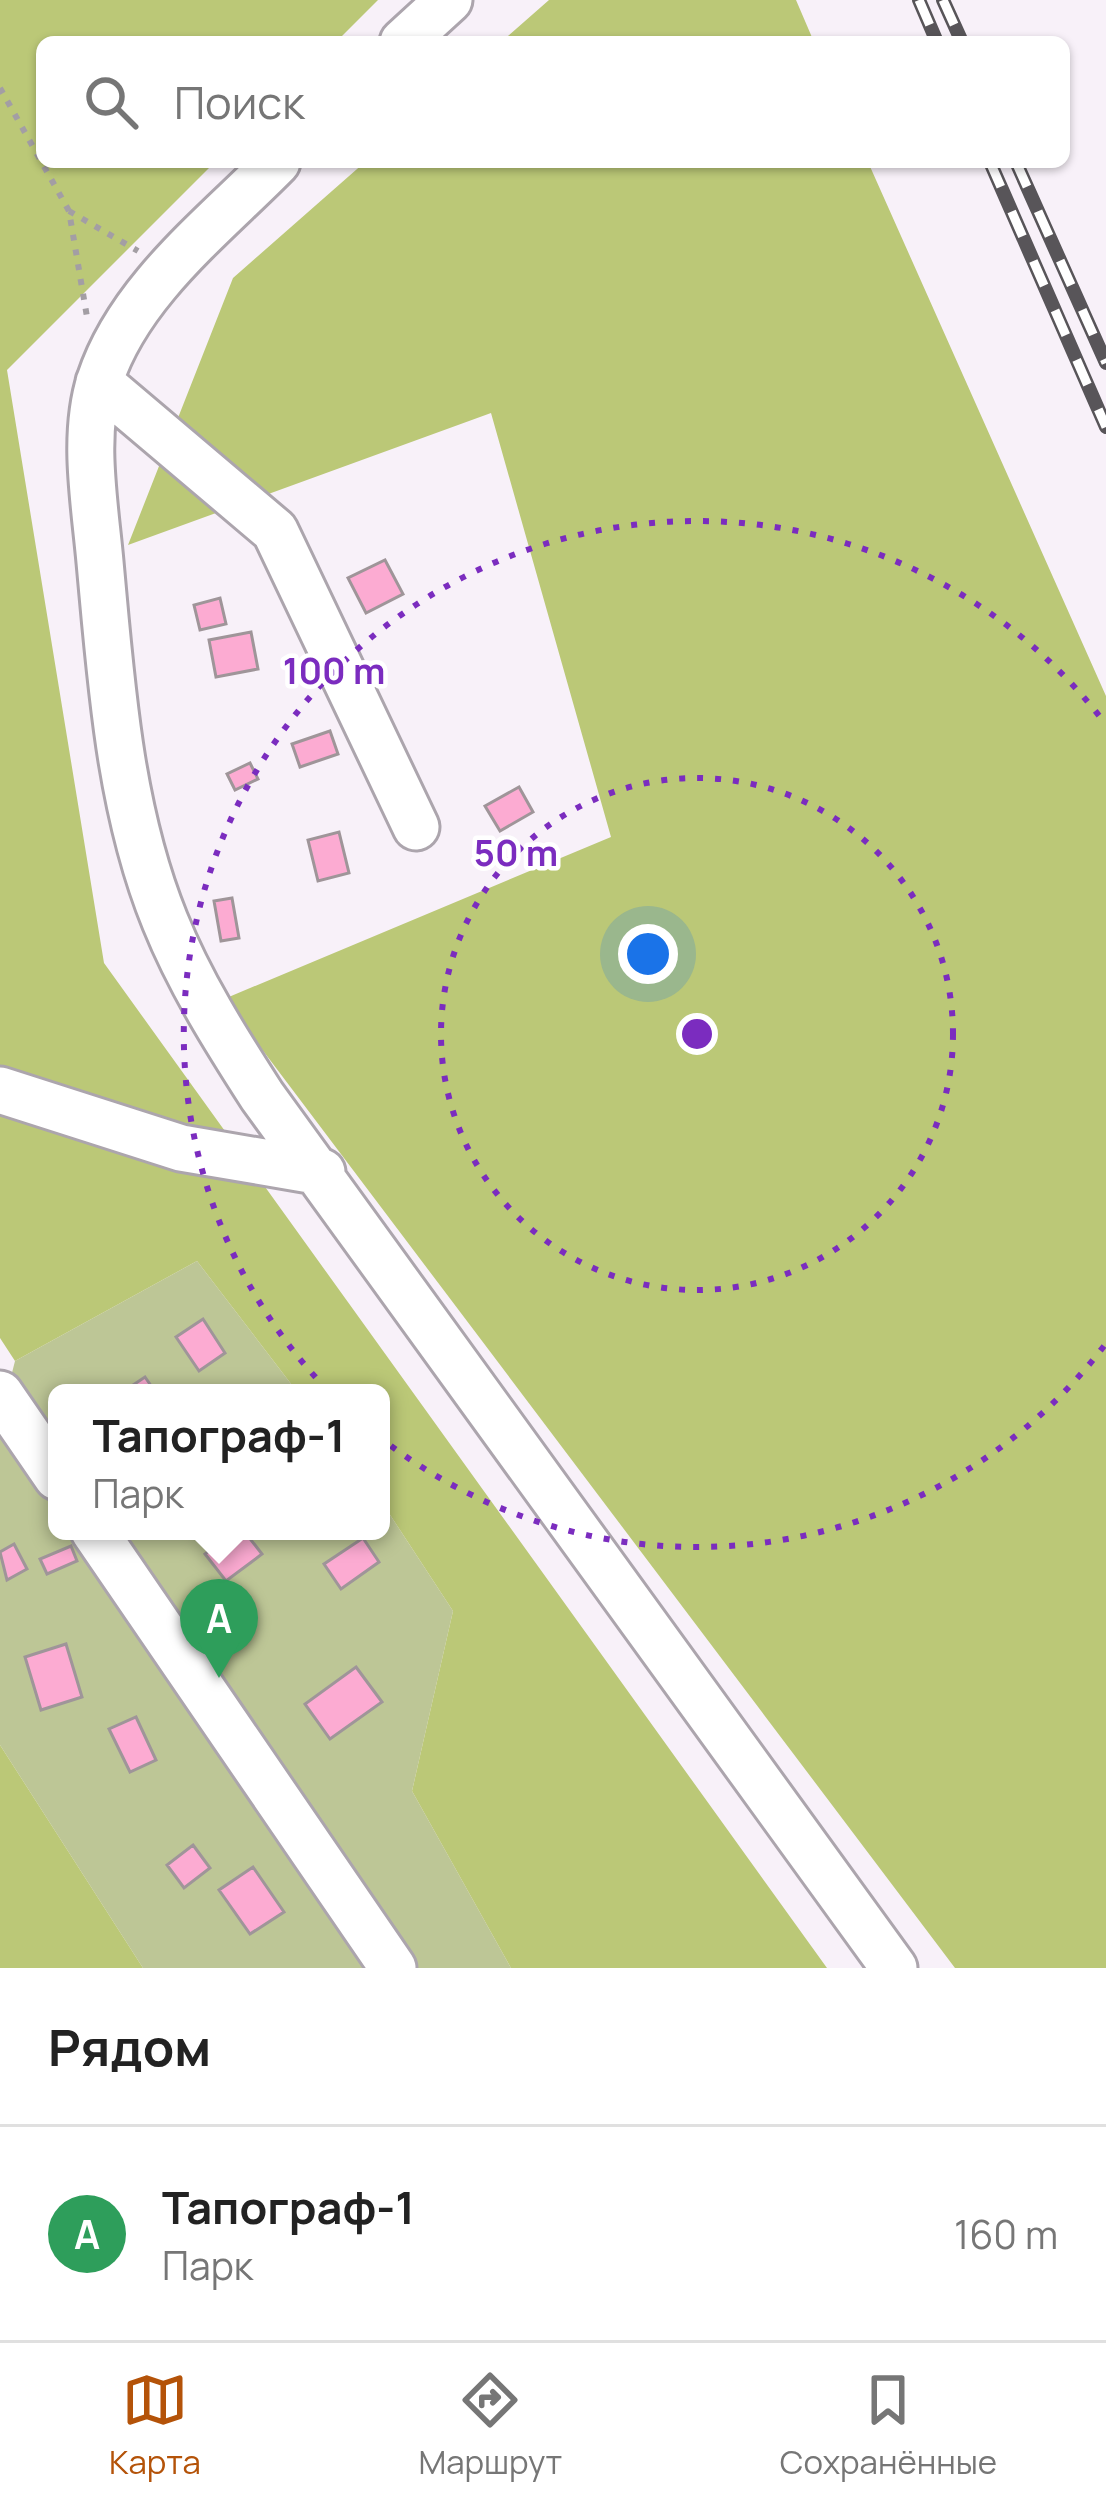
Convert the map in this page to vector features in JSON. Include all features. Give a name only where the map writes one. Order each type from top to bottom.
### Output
[{"type":"street","points":[[410,36],[449,0]]},
{"type":"street","points":[[271,168],[170,270],[128,321],[99,382],[92,465],[113,709],[138,831],[164,919],[211,1017],[262,1096],[322,1172],[894,1968]]},
{"type":"street","points":[[99,382],[275,531],[416,826]]},
{"type":"street","points":[[0,1090],[182,1148],[322,1172]]},
{"type":"street","points":[[0,1394],[48,1464]]},
{"type":"street","points":[[100,1540],[394,1968]]},
{"type":"path","points":[[0,88],[36,152]]},
{"type":"path","points":[[45,168],[69,211],[88,318]]},
{"type":"path","points":[[69,211],[170,270]]},
{"type":"green space","points":[[0,0],[378,0],[342,36],[36,36],[36,168],[209,168],[7,370],[104,963],[827,1968],[511,1968],[412,1791],[453,1611],[390,1515],[390,1384],[291,1384],[197,1261],[15,1361],[0,1338]]},
{"type":"green space","points":[[549,0],[796,0],[811,36],[508,36]]},
{"type":"green space","points":[[358,168],[871,168],[1106,696],[1106,1968],[955,1968],[224,999],[611,837],[491,413],[128,545],[233,278]]},
{"type":"green space","points":[[197,1261],[291,1384],[48,1384],[48,1540],[390,1540],[390,1515],[453,1611],[412,1791],[511,1968],[143,1968],[0,1745],[0,1420],[15,1361]]},
{"type":"green space","points":[[0,1745],[143,1968],[0,1968]]},
{"type":"building","points":[[385,560],[403,594],[366,613],[348,578]]},
{"type":"building","points":[[220,598],[226,624],[200,630],[194,605]]},
{"type":"building","points":[[251,632],[258,669],[216,677],[209,640]]},
{"type":"building","points":[[330,731],[338,754],[300,767],[292,744]]},
{"type":"building","points":[[250,763],[258,779],[235,790],[227,774]]},
{"type":"building","points":[[519,787],[533,812],[500,831],[485,806]]},
{"type":"building","points":[[339,832],[349,873],[318,881],[308,840]]},
{"type":"building","points":[[232,898],[239,938],[221,941],[214,901]]},
{"type":"building","points":[[203,1319],[225,1353],[199,1371],[176,1337]]},
{"type":"building","points":[[223,1540],[251,1540],[262,1554],[226,1581],[205,1554]]},
{"type":"building","points":[[360,1540],[379,1562],[341,1589],[324,1564]]},
{"type":"building","points":[[14,1544],[27,1569],[7,1580],[0,1552]]},
{"type":"building","points":[[71,1546],[77,1561],[47,1574],[40,1559]]},
{"type":"building","points":[[66,1644],[82,1697],[41,1710],[25,1657]]},
{"type":"building","points":[[356,1667],[382,1702],[330,1739],[305,1704]]},
{"type":"building","points":[[136,1717],[156,1760],[130,1772],[109,1729]]},
{"type":"building","points":[[193,1845],[210,1868],[184,1888],[167,1865]]},
{"type":"building","points":[[253,1867],[284,1912],[250,1934],[219,1890]]},
{"type":"railway","points":[[919,0],[934,36]]},
{"type":"railway","points":[[943,0],[959,36]]},
{"type":"railway","points":[[993,168],[1106,427]]},
{"type":"railway","points":[[1019,168],[1106,363]]},
{"type":"place","name":"Тапограф-1","points":[[219,1678]]}]
